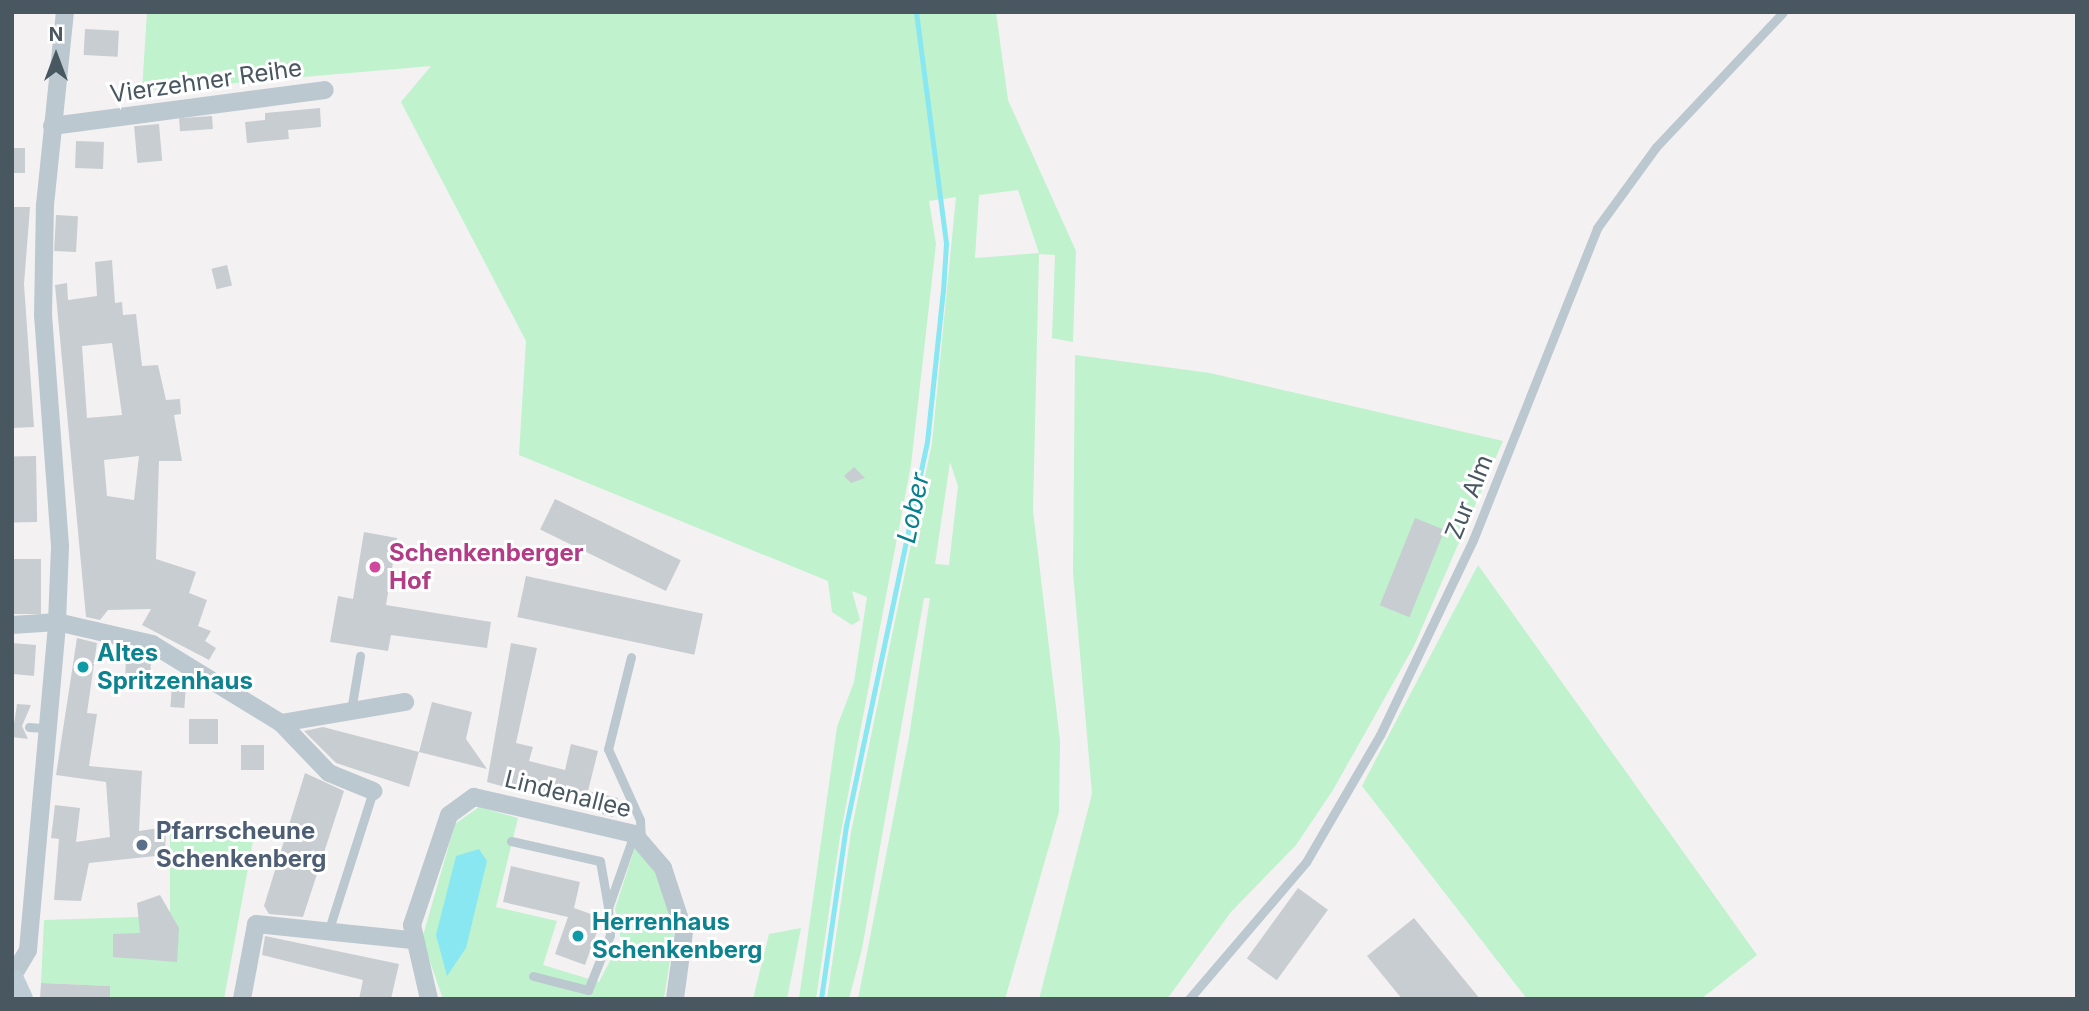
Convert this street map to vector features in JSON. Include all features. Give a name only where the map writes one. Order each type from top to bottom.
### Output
[{"type":"street","points":[[12,977],[28,950],[37,728],[58,622],[60,546],[43,316],[52,126],[65,12]]},
{"type":"street","name":"Vierzehner Reihe","points":[[52,126],[325,90]]},
{"type":"street","points":[[12,625],[58,622],[152,644],[281,723],[329,773],[373,791]]},
{"type":"street","points":[[281,723],[405,702]]},
{"type":"street","name":"Lindenallee","points":[[412,940],[449,815],[474,797],[638,838],[663,868],[684,932],[675,999]]},
{"type":"street","points":[[242,999],[256,923],[412,940],[429,999]]},
{"type":"street","points":[[12,982],[20,999]]},
{"type":"lane","name":"Zur Alm","points":[[1189,999],[1306,862],[1380,735],[1468,552],[1597,228],[1656,147],[1783,12]]},
{"type":"lane","points":[[351,711],[360,656]]},
{"type":"lane","points":[[608,908],[638,838],[640,820],[608,750],[631,657]]},
{"type":"lane","points":[[329,929],[373,791]]},
{"type":"lane","points":[[511,841],[600,860],[608,908],[610,935],[588,990],[533,976]]},
{"type":"green space","points":[[147,12],[996,12],[1008,100],[1076,251],[1073,342],[1052,338],[1055,255],[1039,254],[1033,511],[1060,741],[1059,812],[1005,999],[858,999],[909,737],[930,598],[924,598],[862,949],[849,999],[827,999],[851,832],[932,443],[956,197],[929,201],[936,244],[911,465],[840,837],[816,999],[799,999],[837,727],[854,682],[867,597],[852,591],[860,620],[852,625],[832,612],[828,581],[519,455],[526,341],[401,102],[431,66],[142,91]],"holes":[[[1018,190],[1039,253],[975,258],[979,195]],[[950,462],[958,486],[949,565],[935,564]]]},
{"type":"green space","points":[[1075,355],[1210,373],[1503,441],[1414,646],[1333,790],[1296,845],[1231,912],[1167,999],[1039,999],[1092,794],[1073,572]]},
{"type":"green space","points":[[1478,565],[1757,955],[1701,999],[1527,999],[1362,786]]},
{"type":"green space","points":[[479,807],[518,818],[496,907],[557,921],[543,965],[599,982],[621,940],[615,909],[635,847],[657,872],[674,934],[664,999],[443,999],[422,939],[455,824]]},
{"type":"green space","points":[[170,830],[255,830],[224,999],[110,999],[110,986],[41,983],[44,920],[170,916]]},
{"type":"green space","points":[[801,928],[787,999],[753,999],[769,934]]},
{"type":"water","points":[[479,849],[487,861],[466,948],[447,976],[436,935],[456,856]]},
{"type":"building","points":[[85,29],[119,31],[118,57],[84,55]]},
{"type":"building","points":[[320,108],[321,127],[288,130],[289,139],[247,143],[245,122],[265,120],[265,113]]},
{"type":"building","points":[[212,116],[213,129],[180,131],[179,118]]},
{"type":"building","points":[[159,124],[162,161],[137,163],[134,126]]},
{"type":"building","points":[[76,141],[104,142],[103,169],[75,168]]},
{"type":"building","points":[[12,148],[25,148],[25,173],[12,173]]},
{"type":"building","points":[[12,207],[30,207],[24,284],[34,427],[12,428]]},
{"type":"building","points":[[56,215],[78,216],[76,252],[54,251]]},
{"type":"building","points":[[112,260],[115,303],[122,302],[123,315],[136,314],[142,366],[158,365],[166,400],[180,399],[181,414],[174,415],[182,461],[159,461],[156,559],[196,572],[189,593],[207,600],[198,626],[211,631],[205,641],[216,648],[209,660],[142,625],[151,609],[108,610],[100,620],[86,617],[55,285],[67,283],[68,300],[97,296],[95,262]],"holes":[[[112,343],[122,415],[87,418],[82,346]],[[139,456],[134,500],[107,496],[104,460]]]},
{"type":"building","points":[[227,265],[232,285],[217,289],[211,269]]},
{"type":"building","points":[[12,456],[36,456],[37,522],[13,522]]},
{"type":"building","points":[[854,467],[865,478],[851,483],[844,476]]},
{"type":"building","points":[[555,499],[681,560],[666,591],[540,530]]},
{"type":"building","points":[[1415,518],[1445,530],[1409,617],[1380,605]]},
{"type":"building","name":"Schenkenberger Hof","points":[[364,532],[397,538],[386,605],[491,622],[487,648],[391,635],[388,651],[330,642],[338,596],[353,599]]},
{"type":"building","points":[[12,559],[41,559],[41,614],[12,614]]},
{"type":"building","points":[[526,576],[703,614],[694,655],[517,617]]},
{"type":"building","points":[[77,638],[97,643],[87,713],[97,714],[89,766],[142,771],[139,831],[166,827],[165,855],[89,863],[81,901],[54,900],[59,839],[51,838],[55,805],[80,808],[76,842],[110,837],[106,782],[56,775]]},
{"type":"building","points":[[12,643],[36,645],[34,676],[13,674]]},
{"type":"building","points":[[511,643],[537,648],[516,743],[533,747],[529,761],[565,770],[571,744],[598,751],[588,791],[618,798],[613,817],[487,782]]},
{"type":"building","points":[[126,656],[151,657],[150,685],[125,684]]},
{"type":"building","points":[[172,684],[186,685],[184,708],[170,707]]},
{"type":"building","points":[[432,702],[472,712],[466,739],[487,769],[419,752]]},
{"type":"building","points":[[17,704],[31,705],[22,726],[28,739],[12,737]]},
{"type":"building","points":[[189,719],[218,719],[218,744],[189,744]]},
{"type":"building","points":[[323,727],[419,752],[409,787],[336,763],[304,731]]},
{"type":"building","points":[[241,745],[264,745],[264,770],[241,770]]},
{"type":"building","points":[[305,773],[344,791],[303,917],[269,914],[264,906]]},
{"type":"building","points":[[511,866],[580,882],[574,908],[602,918],[585,965],[555,954],[568,917],[503,902]]},
{"type":"building","points":[[1298,888],[1328,910],[1277,980],[1247,958]]},
{"type":"building","points":[[160,895],[179,928],[177,962],[113,957],[113,934],[140,933],[137,903]]},
{"type":"building","points":[[1414,918],[1480,999],[1402,999],[1367,956]]},
{"type":"building","points":[[265,936],[399,964],[391,999],[359,999],[363,980],[262,955]]},
{"type":"building","points":[[41,983],[110,986],[110,999],[40,999]]},
{"type":"waterway","name":"Lober","points":[[821,999],[846,826],[927,442],[943,291],[946,243],[916,12]]},
{"type":"place","name":"Schenkenberger Hof","points":[[375,567]]},
{"type":"place","name":"Altes Spritzenhaus","points":[[83,667]]},
{"type":"place","name":"Pfarrscheune Schenkenberg","points":[[142,845]]},
{"type":"place","name":"Herrenhaus Schenkenberg","points":[[578,936]]}]
